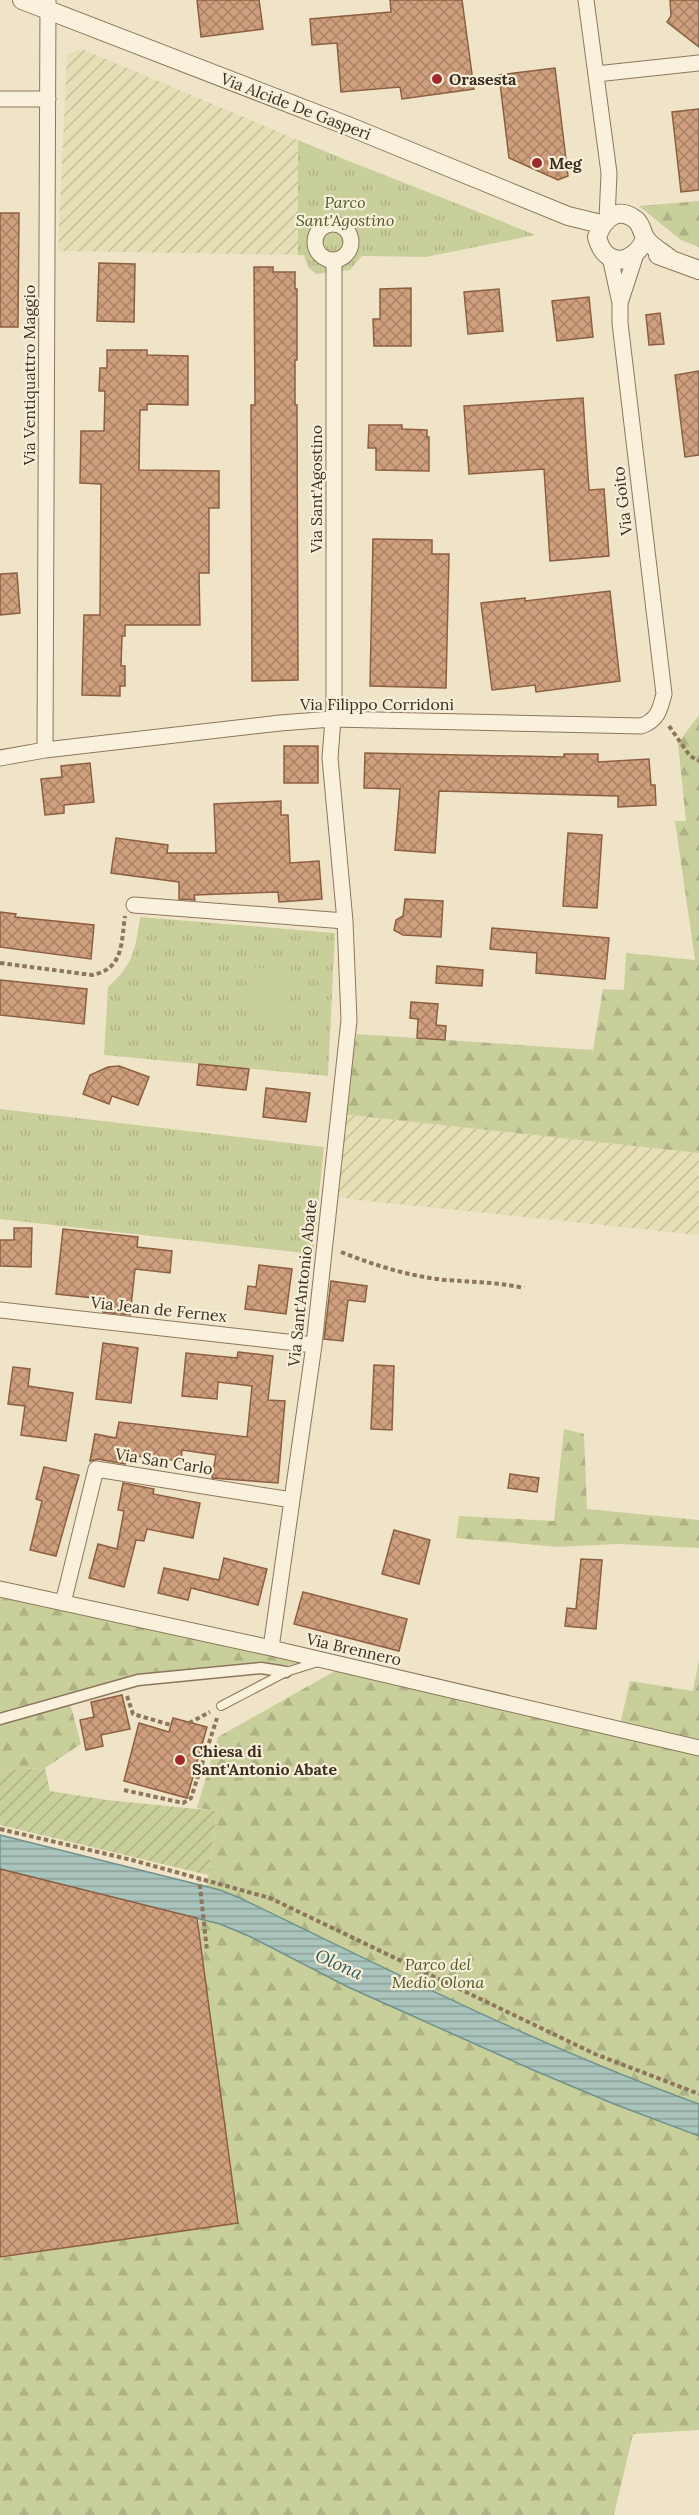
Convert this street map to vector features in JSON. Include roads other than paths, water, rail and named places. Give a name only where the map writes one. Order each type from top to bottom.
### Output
[{"type":"street","name":"Via Alcide De Gasperi","points":[[22,0],[48,5],[568,216],[607,224],[637,221],[640,248],[699,270]]},
{"type":"street","points":[[586,0],[609,173],[604,252],[625,260],[640,248]]},
{"type":"street","name":"Via Ventiquattro Maggio","points":[[45,750],[48,5]]},
{"type":"street","points":[[596,74],[699,63]]},
{"type":"street","points":[[0,99],[48,99]]},
{"type":"street","name":"Via Goito","points":[[620,303],[640,248]]},
{"type":"street","name":"Via Goito","points":[[610,256],[620,303],[620,323],[664,694],[658,714]]},
{"type":"street","name":"Via Sant'Agostino","points":[[332,719],[333,260]]},
{"type":"street","name":"Via Filippo Corridoni","points":[[0,758],[45,750],[332,719],[641,726],[650,723],[658,714]]},
{"type":"street","name":"Via Sant'Antonio Abate","points":[[271,1648],[314,1345],[349,1020],[345,921],[330,758],[332,719]]},
{"type":"street","points":[[134,905],[345,921]]},
{"type":"street","name":"Via Jean de Fernex","points":[[0,1310],[314,1345]]},
{"type":"street","name":"Via San Carlo","points":[[63,1603],[96,1469],[292,1500]]},
{"type":"street","name":"Via Brennero","points":[[0,1589],[271,1648],[699,1749]]},
{"type":"street","points":[[0,1719],[138,1680],[261,1668],[286,1672]]},
{"type":"lane","points":[[221,1706],[286,1672],[322,1661]]},
{"type":"water","name":"Olona","points":[[0,1835],[220,1890],[240,1898],[524,2033],[699,2104],[699,2136],[533,2070],[348,1987],[251,1937],[220,1924],[0,1869]]},
{"type":"place","name":"Orasesta","points":[[437,79]]},
{"type":"place","name":"Meg","points":[[537,163]]},
{"type":"place","name":"Chiesa di Sant'Antonio Abate","points":[[180,1760]]},
{"type":"park label","name":"Parco Sant'Agostino","points":[[345,211]]},
{"type":"park label","name":"Parco del Medio Olona","points":[[438,1973]]}]
